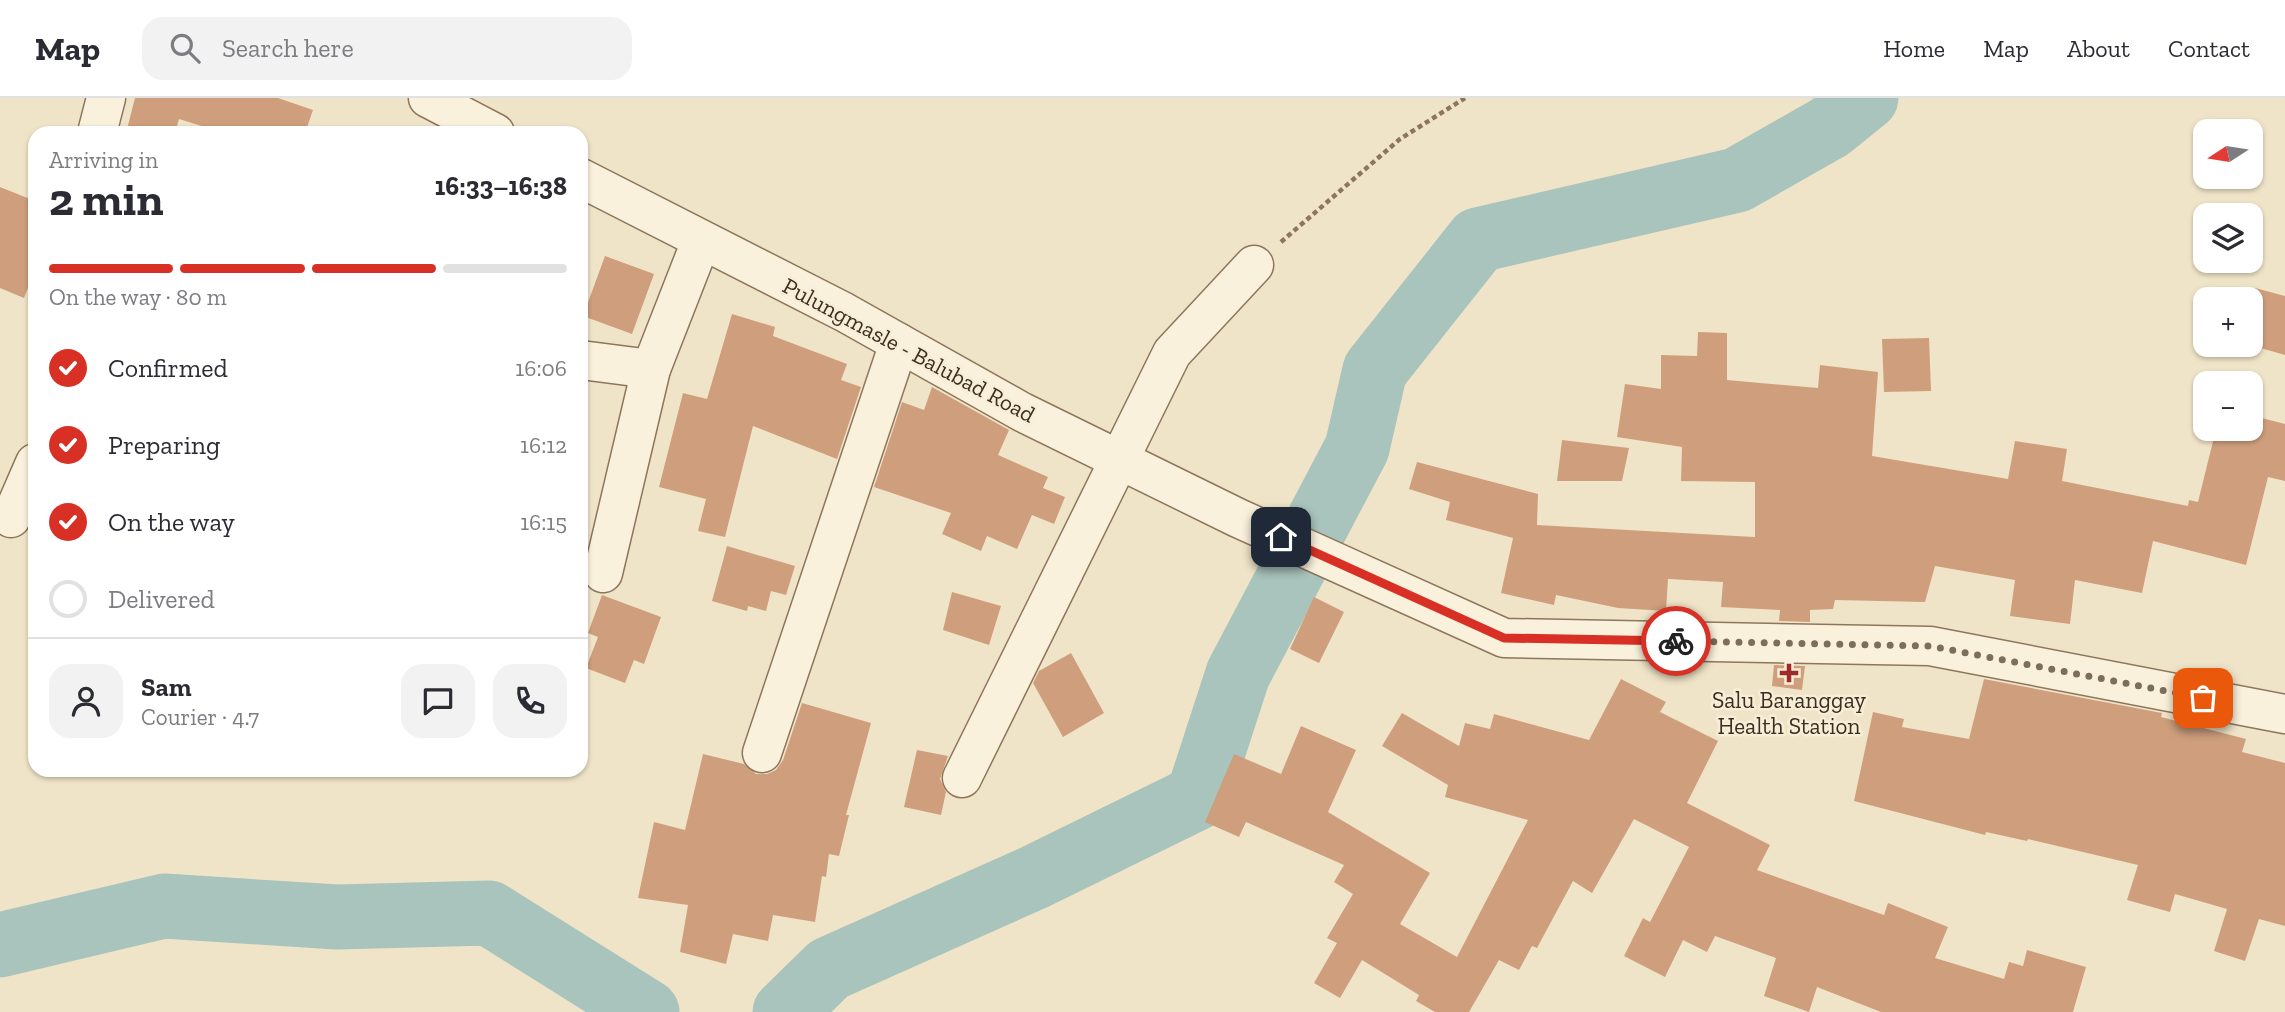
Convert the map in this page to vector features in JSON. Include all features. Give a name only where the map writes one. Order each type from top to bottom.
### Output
[{"type":"street","points":[[99,126],[106,98]]},
{"type":"street","points":[[428,98],[482,126]]},
{"type":"street","name":"Pulungmasle - Balubad Road","points":[[588,182],[844,312],[1021,412],[1238,518],[1504,638],[1930,646],[2285,714]]},
{"type":"street","points":[[603,573],[651,369],[701,241]]},
{"type":"street","points":[[962,778],[1117,459],[1172,353],[1254,265]]},
{"type":"street","points":[[762,753],[899,343]]},
{"type":"street","points":[[588,361],[651,369]]},
{"type":"street","points":[[11,518],[28,479]]},
{"type":"path","points":[[1254,265],[1400,139],[1465,98]]},
{"type":"building","points":[[135,98],[278,98],[313,110],[307,126],[202,126],[179,119],[177,126],[128,126]]},
{"type":"building","points":[[0,187],[28,198],[28,288],[24,298],[0,288]]},
{"type":"building","points":[[605,256],[654,274],[632,334],[588,318],[588,302]]},
{"type":"building","points":[[2263,290],[2285,296],[2285,355],[2263,349]]},
{"type":"building","points":[[732,314],[775,327],[773,336],[847,364],[841,380],[861,387],[837,459],[753,426],[725,537],[698,531],[706,499],[659,487],[683,393],[707,399]]},
{"type":"building","points":[[1698,332],[1727,333],[1727,380],[1818,388],[1820,365],[1878,372],[1872,456],[2008,479],[2015,441],[2067,449],[2062,481],[2188,506],[2189,500],[2198,502],[2213,441],[2263,441],[2263,418],[2285,424],[2285,481],[2268,477],[2246,565],[2153,541],[2142,593],[2075,580],[2070,624],[2010,616],[2015,580],[1935,566],[1925,602],[1835,600],[1833,609],[1810,610],[1810,622],[1779,621],[1780,610],[1721,607],[1723,582],[1668,579],[1666,611],[1618,608],[1556,595],[1554,605],[1501,593],[1513,538],[1446,520],[1450,502],[1409,489],[1417,462],[1538,494],[1537,525],[1755,537],[1755,482],[1681,481],[1682,447],[1617,437],[1625,384],[1661,389],[1661,355],[1697,356]]},
{"type":"building","points":[[1929,338],[1931,391],[1884,392],[1882,339]]},
{"type":"building","points":[[932,387],[1009,430],[998,455],[1048,477],[1043,488],[1065,497],[1054,524],[1032,515],[1017,549],[987,536],[981,551],[942,534],[951,513],[874,487],[902,402],[924,410]]},
{"type":"building","points":[[1562,440],[1629,448],[1622,481],[1557,481]]},
{"type":"building","points":[[727,546],[795,566],[786,595],[771,591],[766,611],[748,606],[747,611],[712,601]]},
{"type":"building","points":[[952,592],[1001,606],[989,645],[943,630]]},
{"type":"building","points":[[602,595],[661,617],[644,664],[634,660],[625,683],[588,669],[598,637],[588,633]]},
{"type":"building","points":[[1314,597],[1344,612],[1319,663],[1290,649]]},
{"type":"building","points":[[1071,653],[1104,713],[1063,737],[1033,683],[1039,671]]},
{"type":"building","name":"Salu Baranggay Health Station","points":[[1774,665],[1805,666],[1802,690],[1772,686]]},
{"type":"building","points":[[1621,679],[1666,702],[1660,712],[1718,741],[1687,803],[1770,845],[1757,870],[1884,915],[1888,903],[1948,927],[1935,958],[2004,979],[2009,962],[2023,966],[2027,950],[2086,967],[2073,1012],[1881,1012],[1817,987],[1809,1012],[1764,996],[1776,958],[1715,936],[1707,952],[1683,940],[1665,977],[1624,956],[1643,918],[1650,922],[1689,847],[1634,819],[1592,893],[1573,881],[1537,948],[1532,946],[1519,970],[1499,960],[1469,1012],[1435,1012],[1416,1001],[1419,995],[1362,960],[1340,998],[1314,983],[1337,943],[1327,938],[1353,894],[1334,882],[1344,865],[1246,822],[1239,837],[1205,822],[1234,754],[1281,774],[1301,726],[1356,750],[1328,812],[1430,873],[1400,924],[1457,957],[1528,820],[1445,797],[1448,785],[1382,746],[1402,713],[1459,746],[1465,723],[1490,729],[1494,714],[1589,740]]},
{"type":"building","points":[[1984,679],[2162,713],[2161,717],[2246,739],[2242,752],[2285,763],[2285,926],[2259,919],[2245,961],[2214,951],[2227,909],[2175,894],[2170,912],[2127,900],[2138,865],[2028,839],[2027,841],[1986,832],[1985,835],[1854,801],[1873,712],[1904,719],[1902,727],[1969,739]]},
{"type":"building","points":[[802,703],[871,723],[846,815],[849,815],[839,856],[829,854],[826,877],[822,876],[815,922],[773,915],[768,941],[733,934],[726,964],[680,952],[688,905],[638,898],[654,822],[685,830],[703,754],[744,764],[756,774],[767,774],[776,770],[783,760]]},
{"type":"building","points":[[917,750],[948,756],[940,779],[946,792],[941,815],[904,807]]},
{"type":"waterway","points":[[785,1012],[829,969],[1035,877],[1198,797],[1238,674],[1357,448],[1375,370],[1478,240],[1737,180],[1830,127],[1866,98]]},
{"type":"waterway","points":[[0,945],[164,906],[337,917],[489,913],[647,1012]]},
{"type":"way so far","points":[[1676,641],[1930,646],[2203,698]]},
{"type":"place","name":"Salu Baranggay Health Station","points":[[1789,673]]},
{"type":"route","points":[[1281,537],[1504,638],[1676,641]]}]
